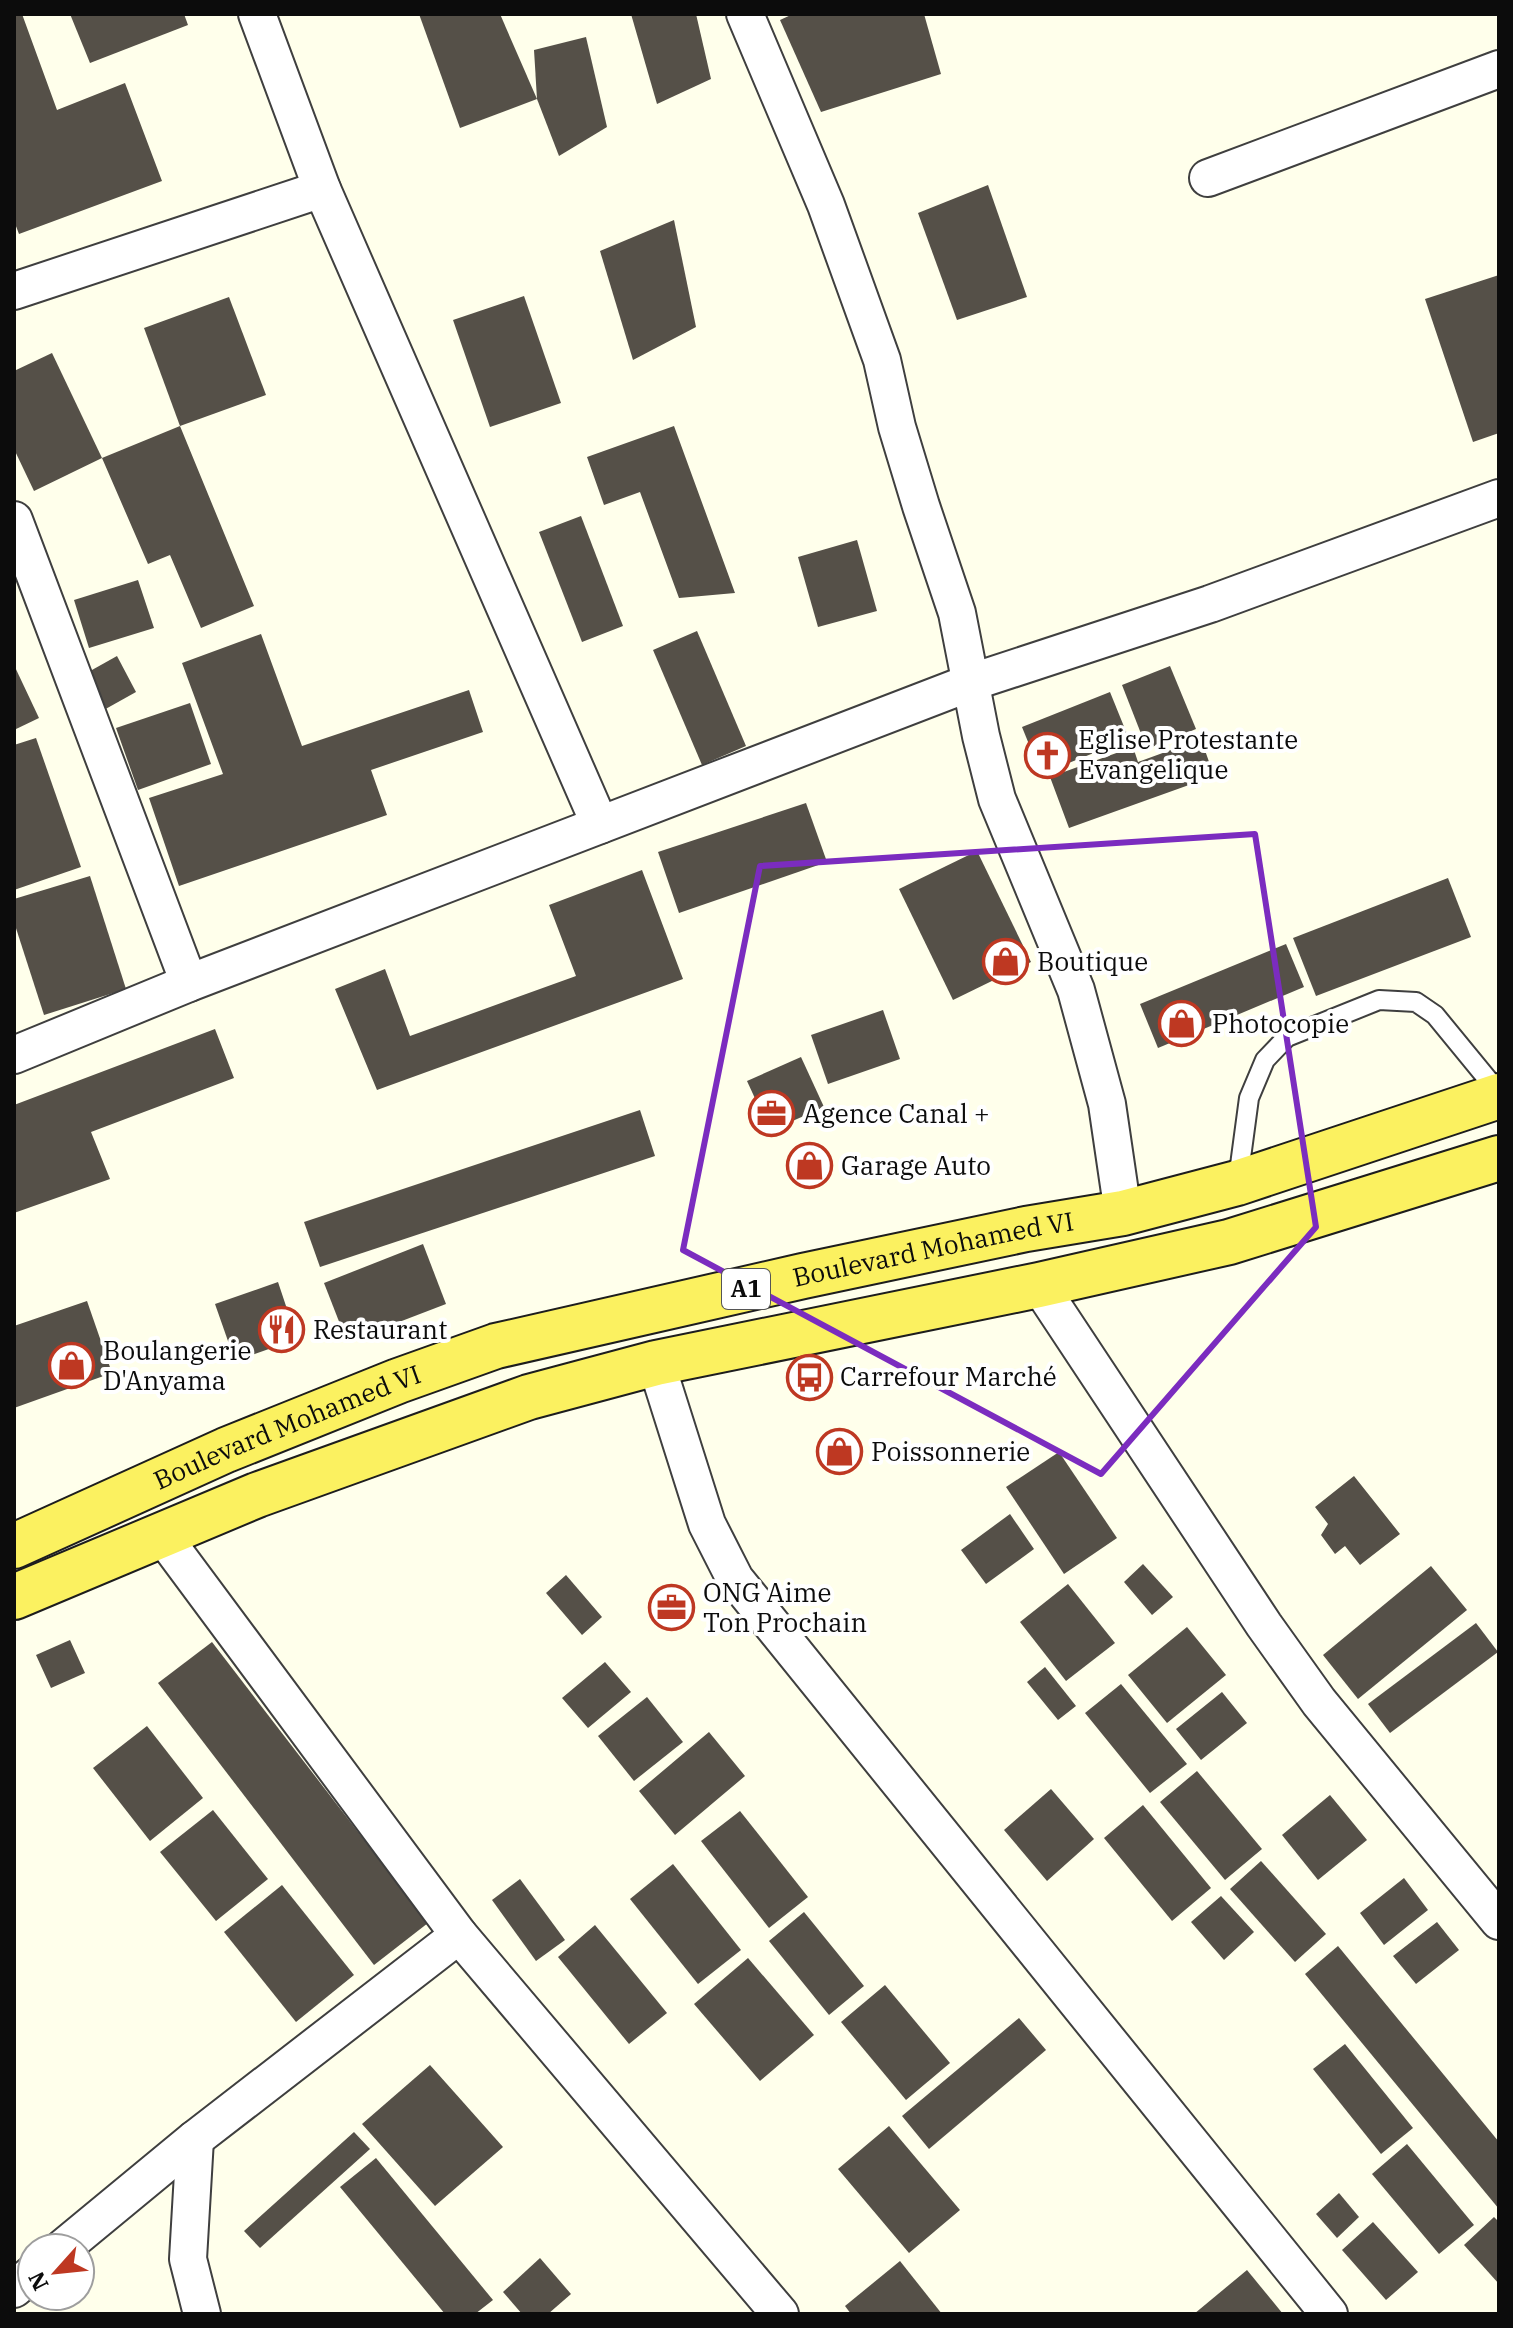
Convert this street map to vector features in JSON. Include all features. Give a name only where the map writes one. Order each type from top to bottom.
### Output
[{"type":"main road","name":"Boulevard Mohamed VI","points":[[14,1546],[226,1450],[398,1381],[496,1346],[1026,1229],[1123,1213],[1237,1183],[1499,1095]]},
{"type":"main road","points":[[1382,1135],[1400,1190]]},
{"type":"main road","name":"Boulevard Mohamed VI","points":[[14,1597],[257,1495],[529,1397],[656,1363],[1039,1285],[1229,1242],[1499,1158]]},
{"type":"street","points":[[257,14],[322,189],[600,825]]},
{"type":"street","points":[[745,14],[826,205],[882,360],[897,427],[957,613],[997,799],[1076,990],[1107,1104],[1123,1213]]},
{"type":"street","points":[[1208,178],[1499,69]]},
{"type":"street","points":[[14,291],[322,189]]},
{"type":"street","points":[[14,1055],[189,983],[972,682],[1210,604],[1499,498]]},
{"type":"street","points":[[14,520],[189,983]]},
{"type":"street","points":[[1039,1285],[1264,1625],[1319,1702],[1499,1921]]},
{"type":"street","points":[[656,1363],[707,1524],[735,1579],[1329,2314]]},
{"type":"street","points":[[162,1535],[459,1935],[780,2314]]},
{"type":"street","points":[[82,2232],[195,2139],[459,1935]]},
{"type":"street","points":[[195,2139],[188,2259],[202,2314]]},
{"type":"lane","points":[[1237,1183],[1249,1098],[1265,1060],[1287,1037],[1379,1000],[1416,1002],[1435,1015],[1499,1095]]},
{"type":"highlighted area","points":[[1255,834],[1316,1227],[1101,1474],[683,1250],[760,866]]},
{"type":"building","points":[[14,14],[22,14],[57,110],[125,83],[162,181],[19,234],[14,221]]},
{"type":"building","points":[[70,14],[184,14],[188,25],[90,63]]},
{"type":"building","points":[[419,14],[500,14],[537,99],[460,128]]},
{"type":"building","points":[[631,14],[696,14],[711,79],[657,104]]},
{"type":"building","points":[[793,14],[924,14],[941,74],[821,112],[780,20]]},
{"type":"building","points":[[586,37],[607,127],[559,156],[537,99],[534,50]]},
{"type":"building","points":[[988,185],[1027,297],[957,320],[918,213]]},
{"type":"building","points":[[674,220],[696,327],[633,360],[600,251]]},
{"type":"building","points":[[1499,275],[1499,433],[1473,442],[1425,299]]},
{"type":"building","points":[[524,296],[561,403],[490,427],[453,320]]},
{"type":"building","points":[[229,297],[266,395],[180,426],[144,328]]},
{"type":"building","points":[[52,353],[102,458],[34,491],[14,449],[14,371]]},
{"type":"building","points":[[180,426],[254,606],[201,628],[170,555],[148,564],[102,458]]},
{"type":"building","points":[[674,426],[735,593],[679,598],[640,492],[604,505],[587,457]]},
{"type":"building","points":[[581,516],[623,626],[582,642],[539,532]]},
{"type":"building","points":[[857,540],[877,611],[818,627],[798,557]]},
{"type":"building","points":[[138,580],[154,628],[89,648],[74,600]]},
{"type":"building","points":[[697,631],[746,746],[702,765],[653,650]]},
{"type":"building","points":[[261,634],[302,746],[469,690],[483,732],[371,770],[387,815],[179,886],[149,798],[223,774],[182,663]]},
{"type":"building","points":[[117,656],[136,692],[102,711],[83,675]]},
{"type":"building","points":[[14,665],[39,718],[14,730]]},
{"type":"building","points":[[1170,666],[1196,729],[1147,749],[1122,685]]},
{"type":"building","points":[[1110,692],[1129,739],[1041,774],[1022,727]]},
{"type":"building","points":[[190,703],[211,764],[138,790],[116,728]]},
{"type":"building","points":[[36,738],[81,867],[14,890],[14,745]]},
{"type":"building","points":[[1201,739],[1214,776],[1069,828],[1050,777],[1133,747],[1138,762]]},
{"type":"building","points":[[806,803],[827,862],[679,913],[658,852]]},
{"type":"building","points":[[977,851],[1031,962],[953,1000],[899,889]]},
{"type":"building","points":[[642,870],[683,979],[377,1090],[335,989],[385,969],[410,1036],[576,976],[549,905]]},
{"type":"building","points":[[90,876],[126,989],[44,1015],[14,922],[14,899]]},
{"type":"building","points":[[1448,878],[1471,937],[1316,996],[1293,938]]},
{"type":"building","points":[[1286,944],[1304,987],[1158,1048],[1140,1004]]},
{"type":"building","points":[[883,1010],[900,1059],[828,1084],[811,1035]]},
{"type":"building","points":[[215,1029],[234,1078],[91,1132],[110,1179],[14,1213],[14,1105]]},
{"type":"building","points":[[801,1057],[824,1107],[770,1131],[747,1081]]},
{"type":"building","points":[[640,1110],[655,1156],[320,1267],[304,1222]]},
{"type":"building","points":[[423,1244],[446,1304],[347,1342],[324,1283]]},
{"type":"building","points":[[278,1282],[297,1339],[235,1361],[215,1304]]},
{"type":"building","points":[[87,1301],[112,1373],[14,1408],[14,1326]]},
{"type":"building","points":[[1059,1452],[1117,1538],[1064,1574],[1006,1487]]},
{"type":"building","points":[[1354,1476],[1400,1534],[1360,1565],[1345,1546],[1335,1554],[1321,1535],[1328,1524],[1315,1507]]},
{"type":"building","points":[[1010,1514],[1034,1549],[986,1584],[961,1550]]},
{"type":"building","points":[[1143,1564],[1173,1597],[1152,1615],[1124,1582]]},
{"type":"building","points":[[1431,1566],[1467,1610],[1358,1699],[1323,1655]]},
{"type":"building","points":[[566,1575],[602,1617],[582,1635],[546,1593]]},
{"type":"building","points":[[1068,1584],[1115,1643],[1066,1681],[1020,1622]]},
{"type":"building","points":[[1476,1623],[1498,1652],[1390,1733],[1368,1704]]},
{"type":"building","points":[[1187,1627],[1226,1675],[1167,1723],[1128,1675]]},
{"type":"building","points":[[70,1640],[85,1673],[51,1688],[36,1655]]},
{"type":"building","points":[[212,1642],[428,1923],[374,1965],[158,1683]]},
{"type":"building","points":[[605,1662],[631,1692],[588,1728],[562,1698]]},
{"type":"building","points":[[1045,1667],[1076,1706],[1058,1720],[1027,1682]]},
{"type":"building","points":[[1121,1684],[1187,1764],[1150,1793],[1085,1713]]},
{"type":"building","points":[[1222,1692],[1247,1723],[1201,1760],[1176,1729]]},
{"type":"building","points":[[647,1697],[683,1742],[634,1781],[598,1736]]},
{"type":"building","points":[[147,1726],[203,1798],[150,1841],[93,1768]]},
{"type":"building","points":[[709,1732],[745,1776],[675,1835],[639,1791]]},
{"type":"building","points":[[1197,1771],[1262,1849],[1225,1880],[1160,1802]]},
{"type":"building","points":[[1051,1789],[1094,1839],[1047,1881],[1004,1830]]},
{"type":"building","points":[[1330,1795],[1367,1840],[1318,1880],[1282,1835]]},
{"type":"building","points":[[1143,1805],[1211,1888],[1172,1921],[1104,1838]]},
{"type":"building","points":[[213,1810],[268,1879],[216,1921],[160,1852]]},
{"type":"building","points":[[740,1811],[808,1897],[769,1928],[701,1841]]},
{"type":"building","points":[[1261,1861],[1326,1934],[1295,1962],[1230,1889]]},
{"type":"building","points":[[673,1864],[741,1950],[698,1984],[630,1899]]},
{"type":"building","points":[[1404,1878],[1428,1910],[1384,1945],[1360,1913]]},
{"type":"building","points":[[520,1879],[565,1940],[536,1961],[492,1900]]},
{"type":"building","points":[[282,1885],[354,1975],[296,2022],[224,1932]]},
{"type":"building","points":[[1221,1896],[1254,1932],[1224,1960],[1191,1922]]},
{"type":"building","points":[[804,1912],[864,1986],[829,2015],[769,1941]]},
{"type":"building","points":[[1437,1922],[1459,1950],[1416,1984],[1393,1956]]},
{"type":"building","points":[[595,1925],[667,2013],[629,2044],[558,1957]]},
{"type":"building","points":[[1338,1946],[1499,2142],[1499,2209],[1305,1974]]},
{"type":"building","points":[[748,1958],[814,2035],[760,2081],[694,2004]]},
{"type":"building","points":[[885,1985],[950,2063],[906,2100],[841,2022]]},
{"type":"building","points":[[1019,2018],[1046,2050],[929,2149],[902,2116]]},
{"type":"building","points":[[1345,2044],[1413,2128],[1381,2154],[1313,2069]]},
{"type":"building","points":[[430,2065],[503,2147],[435,2206],[362,2124]]},
{"type":"building","points":[[889,2126],[960,2210],[909,2253],[838,2169]]},
{"type":"building","points":[[354,2132],[370,2149],[260,2248],[244,2231]]},
{"type":"building","points":[[1407,2144],[1474,2225],[1439,2254],[1372,2174]]},
{"type":"building","points":[[376,2158],[493,2300],[475,2314],[445,2314],[340,2187]]},
{"type":"building","points":[[1339,2193],[1359,2217],[1337,2238],[1316,2214]]},
{"type":"building","points":[[1494,2217],[1499,2222],[1499,2284],[1464,2245]]},
{"type":"building","points":[[1373,2222],[1418,2272],[1386,2300],[1342,2250]]},
{"type":"building","points":[[540,2258],[571,2294],[548,2314],[522,2314],[503,2292]]},
{"type":"building","points":[[900,2261],[942,2314],[851,2314],[845,2306]]},
{"type":"building","points":[[1247,2270],[1283,2314],[1194,2314]]},
{"type":"place","name":"Eglise Protestante Evangelique","points":[[1047,755]]},
{"type":"place","name":"Boutique","points":[[1006,962]]},
{"type":"place","name":"Photocopie","points":[[1181,1024]]},
{"type":"place","name":"Agence Canal +","points":[[772,1114]]},
{"type":"place","name":"Garage Auto","points":[[810,1166]]},
{"type":"place","name":"Restaurant","points":[[282,1330]]},
{"type":"place","name":"Boulangerie D'Anyama","points":[[72,1366]]},
{"type":"place","name":"Carrefour Marché","points":[[809,1377]]},
{"type":"place","name":"Poissonnerie","points":[[840,1452]]},
{"type":"place","name":"ONG Aime Ton Prochain","points":[[672,1608]]}]
